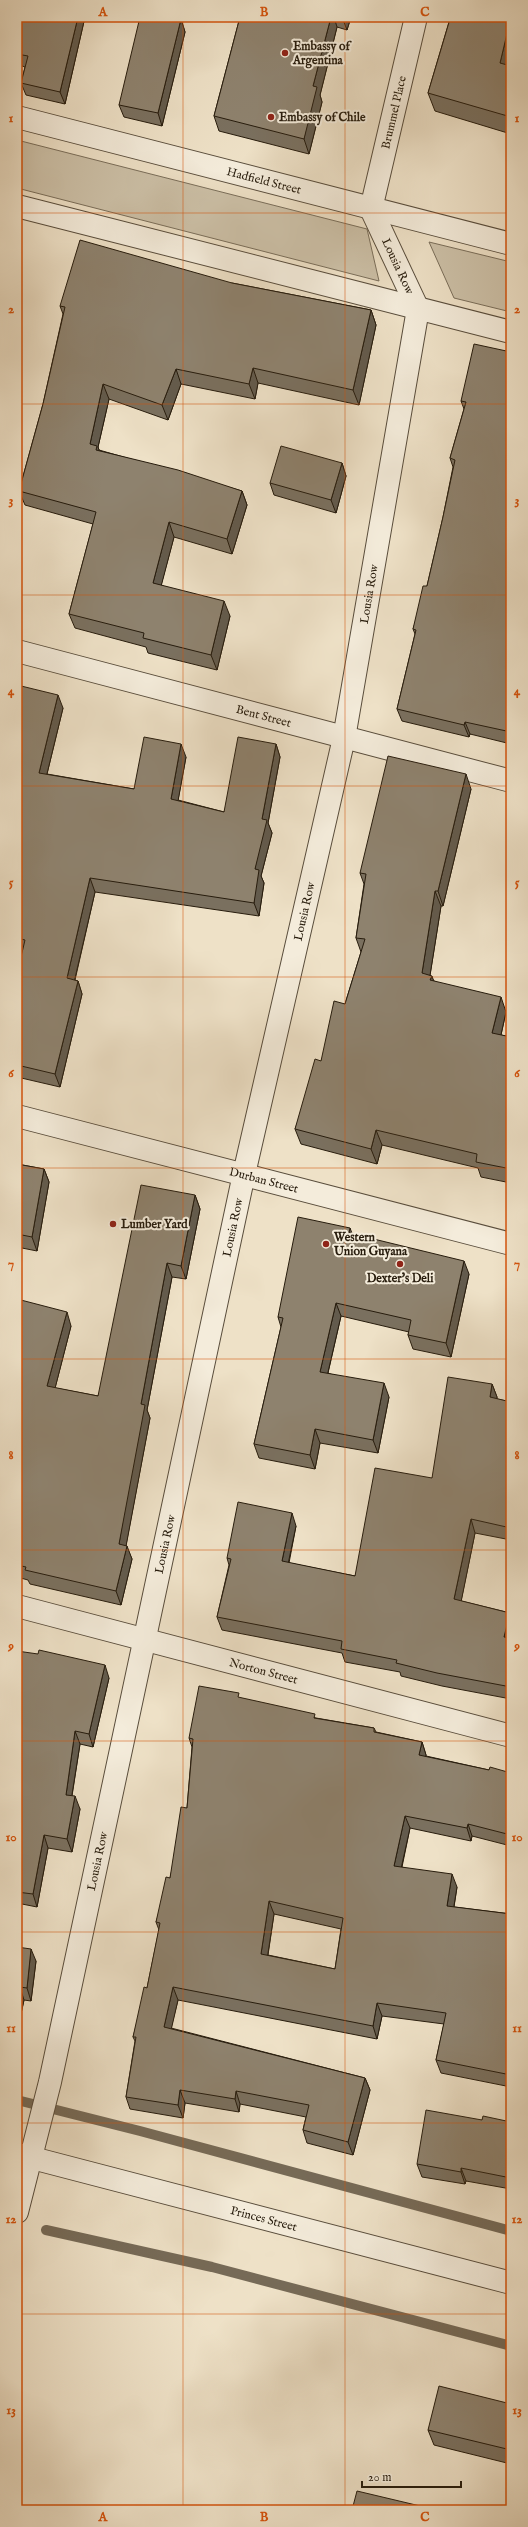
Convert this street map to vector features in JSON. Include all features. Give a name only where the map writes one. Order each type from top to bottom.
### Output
[{"type":"street","name":"Brummel Place","points":[[371,209],[416,17]]},
{"type":"street","name":"Hadfield Street","points":[[17,117],[511,244]]},
{"type":"street","points":[[17,206],[511,332]]},
{"type":"street","name":"Lousia Row","points":[[17,2212],[25,2155],[38,2134],[50,2082],[244,1174],[344,738],[418,309],[371,209]]},
{"type":"street","name":"Bent Street","points":[[17,651],[511,781]]},
{"type":"street","name":"Durban Street","points":[[17,1116],[511,1244]]},
{"type":"street","name":"Norton Street","points":[[17,1606],[511,1736]]},
{"type":"street","name":"Princes Street","points":[[25,2155],[511,2283]]},
{"type":"shaded area","points":[[17,140],[367,229],[379,281],[17,188]]},
{"type":"shaded area","points":[[429,242],[511,262],[511,312],[454,298]]},
{"type":"building","points":[[17,17],[78,17],[60,92],[21,83],[28,56],[17,54]]},
{"type":"building","points":[[140,17],[173,17],[181,19],[158,113],[119,105]]},
{"type":"building","points":[[240,17],[331,17],[313,86],[317,87],[304,139],[214,116]]},
{"type":"building","points":[[511,17],[500,63],[511,66],[511,117],[428,93],[450,19],[447,18]]},
{"type":"building","points":[[511,185],[511,196],[508,195]]},
{"type":"building","points":[[80,240],[232,283],[371,310],[353,390],[253,368],[249,384],[176,369],[162,405],[103,384],[90,444],[97,446],[96,450],[178,470],[242,491],[227,539],[169,522],[153,583],[224,601],[211,655],[143,638],[144,633],[69,614],[96,512],[19,491],[43,404],[65,307],[60,306]]},
{"type":"building","points":[[474,344],[511,352],[511,732],[465,722],[464,725],[397,709],[416,630],[413,629],[423,586],[427,586],[443,517],[455,460],[450,458],[466,402],[461,401]]},
{"type":"building","points":[[281,446],[342,463],[331,500],[270,483]]},
{"type":"building","points":[[17,685],[58,695],[39,773],[134,789],[144,737],[181,744],[171,799],[224,812],[238,737],[276,744],[262,819],[267,820],[255,869],[259,870],[254,903],[90,878],[67,978],[78,981],[55,1074],[17,1065],[17,974],[25,940],[17,938]]},
{"type":"building","points":[[388,756],[466,774],[438,891],[435,891],[422,973],[432,976],[430,980],[501,997],[492,1033],[511,1037],[511,1169],[476,1162],[477,1154],[376,1130],[371,1149],[295,1129],[315,1059],[321,1061],[334,1001],[345,1004],[365,939],[356,938],[366,874],[360,873]]},
{"type":"building","points":[[17,1164],[44,1169],[32,1237],[17,1234]]},
{"type":"building","points":[[141,1185],[195,1195],[181,1266],[167,1263],[141,1404],[145,1405],[119,1544],[127,1546],[116,1591],[25,1570],[26,1567],[17,1565],[17,1299],[67,1312],[47,1386],[98,1396]]},
{"type":"building","points":[[298,1217],[350,1228],[349,1233],[464,1261],[446,1343],[408,1335],[411,1320],[336,1303],[320,1372],[384,1383],[373,1440],[315,1429],[310,1455],[254,1444],[283,1318],[278,1317]]},
{"type":"building","points":[[448,1377],[492,1384],[490,1397],[511,1402],[511,1528],[471,1519],[454,1599],[510,1613],[504,1637],[511,1638],[511,1687],[437,1673],[396,1663],[397,1660],[341,1649],[342,1641],[217,1617],[231,1559],[227,1558],[238,1502],[292,1513],[282,1561],[355,1576],[375,1468],[432,1478]]},
{"type":"building","points":[[39,1650],[105,1665],[89,1734],[75,1731],[66,1795],[75,1796],[67,1839],[44,1835],[33,1894],[17,1892],[17,1651],[38,1654]]},
{"type":"building","points":[[199,1686],[239,1693],[238,1697],[315,1714],[314,1718],[374,1728],[374,1732],[422,1742],[419,1755],[489,1770],[490,1767],[511,1773],[511,1835],[468,1824],[467,1828],[405,1816],[394,1866],[452,1874],[447,1906],[511,1914],[511,2075],[436,2060],[446,2013],[377,2003],[373,2026],[173,1987],[164,2027],[365,2078],[348,2142],[303,2130],[309,2105],[236,2091],[235,2099],[180,2090],[178,2105],[126,2097],[136,2037],[133,2037],[144,1987],[147,1988],[160,1923],[156,1922],[166,1877],[170,1878],[181,1807],[187,1808],[193,1739],[189,1738]],"holes":[[[269,1901],[343,1918],[335,1969],[261,1954]]]},
{"type":"building","points":[[17,1947],[31,1949],[27,1988],[20,1987],[17,1999]]},
{"type":"building","points":[[426,2110],[482,2120],[483,2116],[511,2122],[511,2178],[461,2168],[461,2172],[417,2164]]},
{"type":"building","points":[[439,2386],[511,2404],[511,2450],[428,2430]]},
{"type":"building","points":[[357,2491],[437,2510],[352,2510]]},
{"type":"waterway","points":[[17,2100],[140,2131],[511,2231]]},
{"type":"waterway","points":[[46,2230],[212,2267],[511,2346]]},
{"type":"place","name":"Embassy of Argentina","points":[[285,53]]},
{"type":"place","name":"Embassy of Chile","points":[[271,117]]},
{"type":"place","name":"Lumber Yard","points":[[113,1224]]},
{"type":"place","name":"Western Union Guyana","points":[[326,1244]]},
{"type":"place","name":"Dexter's Deli","points":[[400,1264]]}]
